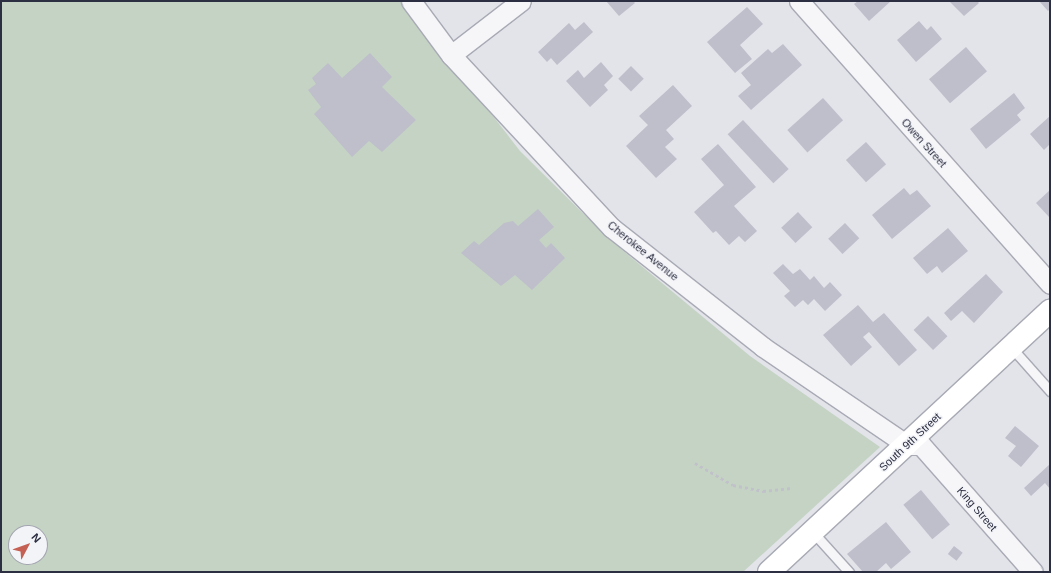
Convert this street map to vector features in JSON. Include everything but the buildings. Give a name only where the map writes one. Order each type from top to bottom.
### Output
[{"type":"street","name":"Cherokee Avenue","points":[[411,1],[451,55],[612,228],[763,347],[914,445]]},
{"type":"street","points":[[451,55],[521,1]]},
{"type":"street","name":"Owen Street","points":[[799,1],[1050,284]]},
{"type":"street","name":"South 9th Street","points":[[769,572],[812,532],[914,445],[1011,347],[1050,311]]},
{"type":"street","name":"King Street","points":[[914,445],[1033,572]]},
{"type":"lane","points":[[1011,347],[1050,391]]},
{"type":"lane","points":[[812,532],[849,572]]},
{"type":"path","points":[[695,463],[733,485],[763,491],[792,488]]},
{"type":"green space","points":[[1,1],[404,1],[520,151],[609,239],[750,356],[880,447],[743,572],[1,572]]}]
